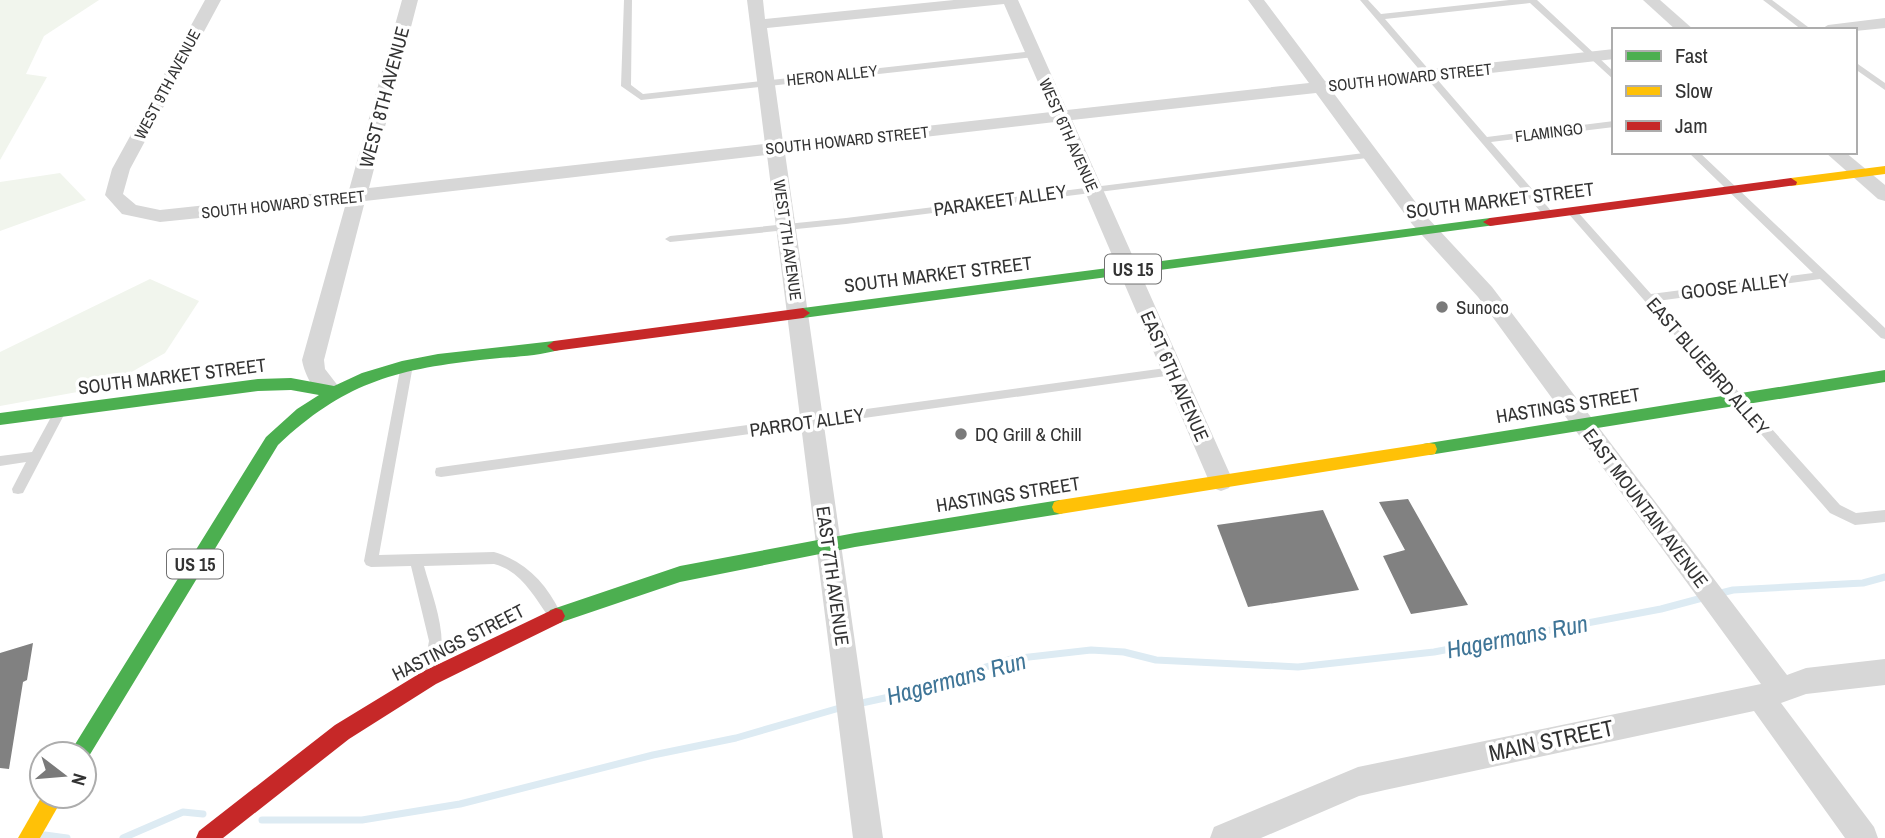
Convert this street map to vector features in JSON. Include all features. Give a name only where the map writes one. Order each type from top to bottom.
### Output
[{"type":"main road","name":"SOUTH MARKET STREET","points":[[0,419],[258,385],[291,384],[331,391],[368,374],[407,365],[1885,170]]},
{"type":"main road","name":"HASTINGS STREET","points":[[212,833],[342,732],[429,678],[556,616],[680,574],[829,544],[1885,376]]},
{"type":"main road","name":"US 15","points":[[88,740],[261,455],[298,413],[331,391]]},
{"type":"main road","points":[[29,838],[45,810]]},
{"type":"street","name":"WEST 9TH AVENUE","points":[[121,169],[213,0]]},
{"type":"street","name":"WEST 8TH AVENUE","points":[[331,391],[316,372],[313,360],[410,0]]},
{"type":"street","name":"WEST 7TH AVENUE","points":[[755,0],[799,313]]},
{"type":"street","points":[[758,24],[1000,0]]},
{"type":"street","name":"WEST 6TH AVENUE","points":[[1010,0],[1128,270]]},
{"type":"street","points":[[1256,0],[1429,230]]},
{"type":"street","points":[[1651,0],[1684,28]]},
{"type":"street","points":[[1844,28],[1885,23]]},
{"type":"street","name":"SOUTH HOWARD STREET","points":[[121,169],[114,195],[128,210],[141,214],[192,214],[1612,54]]},
{"type":"street","points":[[1836,154],[1885,195]]},
{"type":"street","name":"EAST MOUNTAIN AVENUE","points":[[1429,230],[1485,292],[1725,614],[1771,694],[1863,838]]},
{"type":"street","name":"EAST 6TH AVENUE","points":[[1128,270],[1221,481]]},
{"type":"street","name":"EAST 7TH AVENUE","points":[[799,313],[868,838]]},
{"type":"street","name":"MAIN STREET","points":[[1225,838],[1358,782],[1385,775],[1771,694],[1806,681],[1885,672]]},
{"type":"lane","points":[[628,0],[625,86],[631,92]]},
{"type":"lane","points":[[1364,0],[1549,215]]},
{"type":"lane","points":[[1379,17],[1531,0],[1612,75]]},
{"type":"lane","points":[[1767,0],[1805,28]]},
{"type":"lane","name":"HERON ALLEY","points":[[631,92],[653,97],[766,82],[1034,54]]},
{"type":"lane","points":[[1857,66],[1885,87]]},
{"type":"lane","name":"FLAMINGO","points":[[1485,140],[1612,124]]},
{"type":"lane","points":[[1695,154],[1885,335]]},
{"type":"lane","name":"PARAKEET ALLEY","points":[[670,239],[787,229],[1092,188],[1372,155]]},
{"type":"lane","name":"EAST BLUEBIRD ALLEY","points":[[1572,212],[1835,509],[1848,517],[1862,520],[1885,516]]},
{"type":"lane","name":"GOOSE ALLEY","points":[[1648,298],[1823,275]]},
{"type":"lane","points":[[407,365],[371,561],[494,558],[509,561],[520,566],[556,616]]},
{"type":"lane","name":"PARROT ALLEY","points":[[441,472],[1173,371]]},
{"type":"lane","points":[[18,489],[61,411]]},
{"type":"lane","points":[[0,461],[36,456]]},
{"type":"lane","points":[[416,559],[436,641],[429,678]]},
{"type":"shaded area","points":[[0,0],[99,0],[44,36],[26,74],[47,77],[0,160]]},
{"type":"shaded area","points":[[60,173],[86,200],[0,231],[0,182]]},
{"type":"shaded area","points":[[150,279],[199,301],[165,353],[105,387],[0,406],[0,352]]},
{"type":"building","points":[[1408,499],[1468,605],[1411,614],[1383,556],[1405,550],[1379,502]]},
{"type":"building","points":[[1323,510],[1359,590],[1248,607],[1217,525]]},
{"type":"building","points":[[33,643],[27,680],[23,682],[9,769],[0,768],[0,653]]},
{"type":"waterway","name":"Hagermans Run","points":[[1717,594],[1733,590],[1863,583],[1885,577]]},
{"type":"waterway","name":"Hagermans Run","points":[[857,704],[894,696],[1011,659],[1091,650],[1124,652],[1156,660],[1298,667],[1434,652],[1661,609],[1706,597]]},
{"type":"waterway","name":"Hagermans Run","points":[[262,820],[362,820],[460,804],[653,755],[736,738],[843,707]]},
{"type":"waterway","name":"Hagermans Run","points":[[123,838],[183,812],[203,814]]},
{"type":"waterway","name":"Hagermans Run","points":[[35,838],[45,835],[67,838]]},
{"type":"traffic: fast","points":[[803,313],[1490,222]]},
{"type":"traffic: fast","points":[[88,740],[272,441],[302,413],[334,392],[367,377],[402,367],[554,346]]},
{"type":"traffic: fast","points":[[1429,449],[1885,376]]},
{"type":"traffic: fast","points":[[0,419],[258,385],[291,384],[331,391]]},
{"type":"traffic: fast","points":[[556,616],[680,574],[855,540],[1060,507]]},
{"type":"traffic: slow","points":[[1791,182],[1885,170]]},
{"type":"traffic: slow","points":[[1060,507],[1429,449]]},
{"type":"traffic: slow","points":[[28,838],[45,810]]},
{"type":"traffic: jam","points":[[1490,222],[1791,182]]},
{"type":"traffic: jam","points":[[554,346],[803,313]]},
{"type":"traffic: jam","points":[[206,838],[342,732],[429,678],[556,616]]},
{"type":"place","name":"Sunoco","points":[[1442,307]]},
{"type":"place","name":"DQ Grill & Chill","points":[[961,434]]}]
